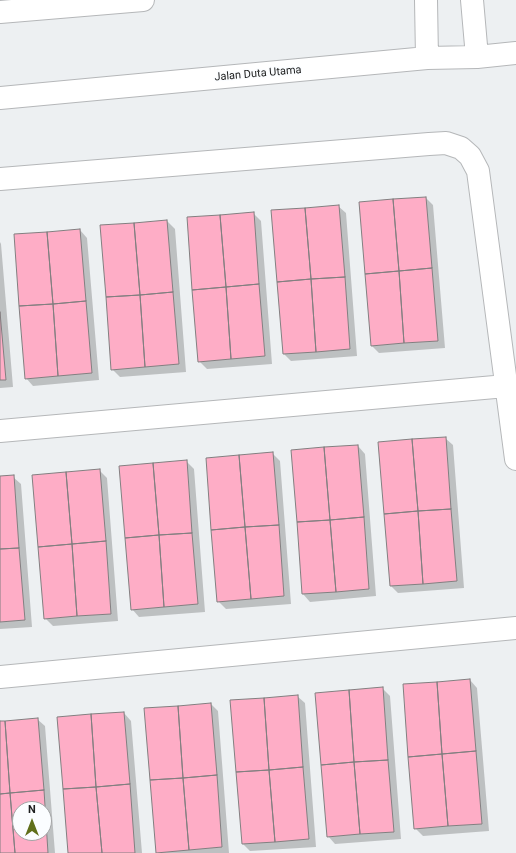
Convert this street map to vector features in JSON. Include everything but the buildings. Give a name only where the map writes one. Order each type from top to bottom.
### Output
[{"type":"street","points":[[0,12],[143,0]]},
{"type":"street","points":[[426,0],[427,58]]},
{"type":"street","points":[[472,0],[477,57]]},
{"type":"street","name":"Jalan Duta Utama","points":[[0,98],[427,58],[477,57],[516,53]]},
{"type":"street","points":[[0,179],[429,144],[446,143],[461,148],[470,156],[478,171],[516,459]]},
{"type":"street","points":[[0,431],[506,386]]},
{"type":"street","points":[[0,677],[516,628]]}]
